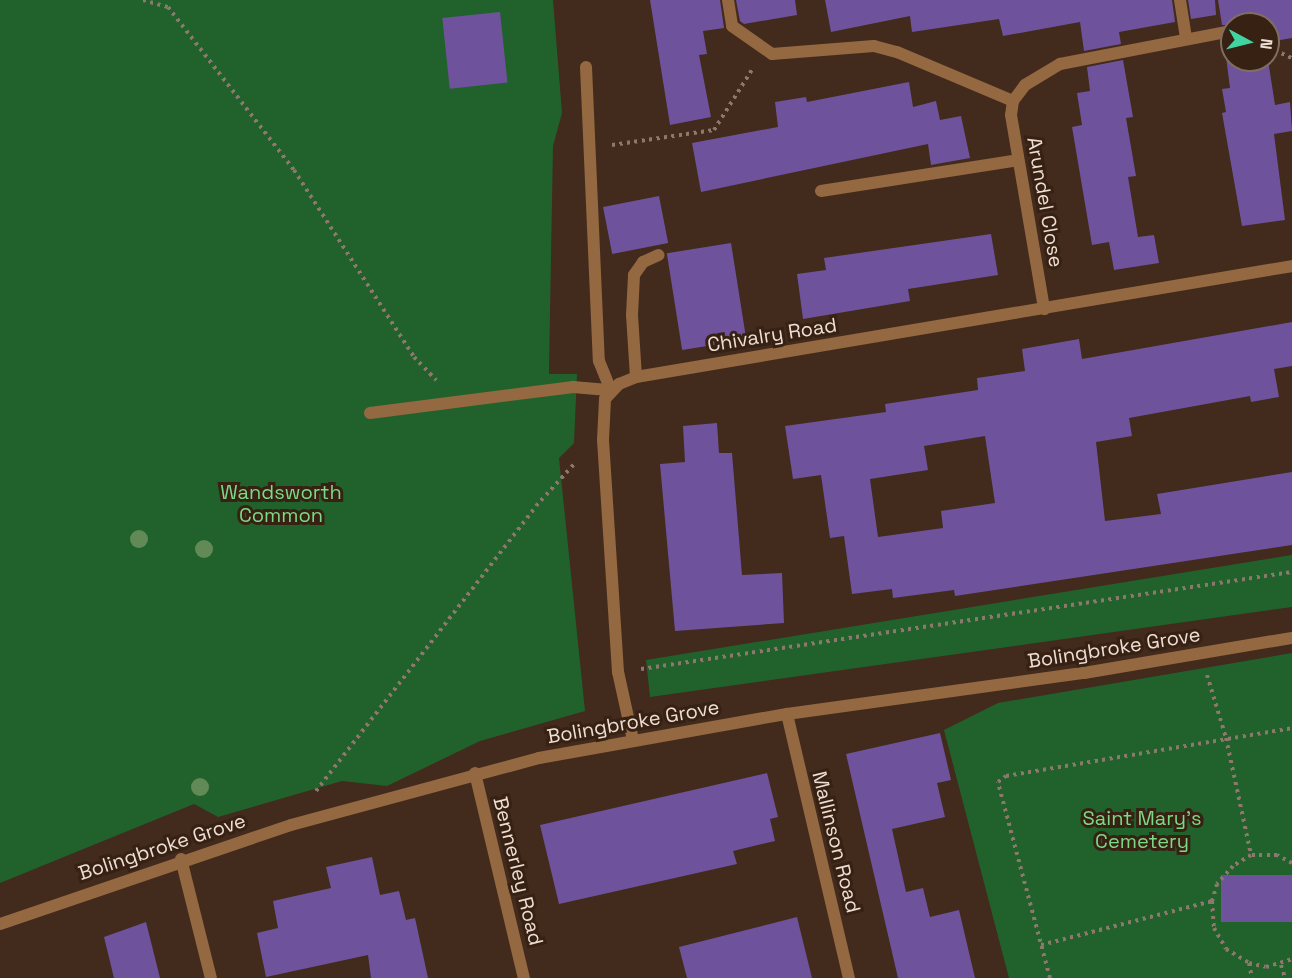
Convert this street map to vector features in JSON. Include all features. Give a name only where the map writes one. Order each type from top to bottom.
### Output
[{"type":"street","points":[[728,0],[732,26],[772,54],[874,46],[897,52],[1013,101],[1025,85],[1060,64],[1220,33]]},
{"type":"street","points":[[1180,0],[1186,39]]},
{"type":"street","points":[[586,67],[598,361],[610,390],[602,410],[618,672],[633,740]]},
{"type":"street","name":"Arundel Close","points":[[1013,101],[1011,115],[1044,309]]},
{"type":"street","points":[[821,191],[1018,160]]},
{"type":"street","points":[[636,377],[632,315],[634,275],[644,262],[659,255]]},
{"type":"street","name":"Chivalry Road","points":[[610,390],[636,377],[1292,266]]},
{"type":"street","points":[[370,413],[573,387],[610,390]]},
{"type":"street","name":"Bolingbroke Grove","points":[[0,924],[182,860],[475,773],[633,740],[788,714],[1073,675],[1292,638]]},
{"type":"street","name":"Mallinson Road","points":[[788,714],[849,978]]},
{"type":"street","name":"Bennerley Road","points":[[475,773],[524,978]]},
{"type":"street","points":[[182,860],[211,978]]},
{"type":"path","points":[[143,0],[168,7],[294,170],[414,357],[457,402]]},
{"type":"path","points":[[588,148],[714,130],[755,64],[772,54]]},
{"type":"path","points":[[316,791],[536,506],[575,463]]},
{"type":"path","points":[[640,669],[1292,572]]},
{"type":"path","points":[[1205,667],[1226,738],[1251,855]]},
{"type":"path","points":[[1050,978],[998,782],[1006,776],[1292,728]]},
{"type":"path","points":[[1292,863],[1277,855],[1251,855],[1225,875],[1212,901],[1214,928],[1226,949],[1249,963],[1281,965],[1292,959]]},
{"type":"path","points":[[1041,945],[1212,901]]},
{"type":"path","points":[[1249,963],[1252,978]]},
{"type":"path","points":[[1281,965],[1285,978]]},
{"type":"green space","name":"Wandsworth Common","points":[[0,0],[553,0],[562,113],[553,146],[549,374],[577,374],[574,443],[559,458],[585,711],[480,741],[387,786],[342,781],[218,817],[194,804],[0,883]]},
{"type":"green space","points":[[1292,555],[1292,607],[650,697],[646,660]]},
{"type":"green space","name":"Saint Mary's Cemetery","points":[[1292,653],[1292,978],[1009,978],[944,730],[998,703]]},
{"type":"building","points":[[650,0],[720,0],[724,28],[703,31],[707,54],[699,55],[711,117],[670,125]]},
{"type":"building","points":[[736,0],[795,0],[797,15],[744,24],[740,21]]},
{"type":"building","points":[[825,0],[1172,0],[1175,22],[1119,32],[1121,44],[1084,51],[1080,22],[1003,36],[999,19],[912,32],[910,16],[831,32]]},
{"type":"building","points":[[1188,0],[1215,0],[1216,15],[1191,19]]},
{"type":"building","points":[[1218,0],[1292,0],[1292,38],[1280,40],[1280,12],[1220,12]]},
{"type":"building","points":[[500,12],[507,83],[450,89],[442,18]]},
{"type":"building","points":[[1123,60],[1133,117],[1126,118],[1136,176],[1128,177],[1138,237],[1154,235],[1159,263],[1114,270],[1109,242],[1092,245],[1072,127],[1082,125],[1077,93],[1090,91],[1087,67]]},
{"type":"building","points":[[1228,72],[1270,72],[1275,105],[1290,102],[1292,131],[1274,134],[1285,220],[1242,226],[1222,113],[1226,112],[1222,89],[1230,88]]},
{"type":"building","points":[[909,82],[913,107],[936,101],[940,120],[961,116],[970,158],[931,165],[928,144],[701,192],[692,143],[778,127],[775,102],[806,97],[807,102]]},
{"type":"building","points":[[659,196],[668,243],[612,254],[603,207]]},
{"type":"building","points":[[991,234],[998,275],[908,289],[910,301],[803,319],[797,274],[826,270],[824,258]]},
{"type":"building","points":[[731,243],[746,340],[682,350],[667,253]]},
{"type":"building","points":[[1292,322],[1292,366],[1274,369],[1279,397],[1251,402],[1250,396],[1129,418],[1132,436],[1096,442],[1105,521],[1161,514],[1157,494],[1292,472],[1292,545],[955,596],[954,590],[893,598],[892,589],[852,594],[844,536],[830,538],[821,475],[793,479],[785,426],[886,412],[885,404],[978,390],[977,378],[1025,371],[1022,349],[1079,339],[1082,359]],"holes":[[[985,436],[995,503],[941,511],[943,528],[878,537],[870,479],[928,470],[924,446]]]},
{"type":"building","points":[[717,423],[719,453],[732,453],[742,575],[782,573],[784,623],[675,631],[660,464],[685,462],[683,426]]},
{"type":"building","points":[[940,733],[951,780],[937,783],[945,817],[892,829],[906,892],[923,888],[930,917],[959,910],[975,978],[898,978],[846,754]]},
{"type":"building","points":[[767,773],[778,817],[770,819],[775,841],[733,851],[737,864],[559,904],[540,825]]},
{"type":"building","points":[[372,857],[380,895],[399,891],[406,920],[415,918],[428,978],[371,978],[368,955],[266,977],[257,933],[278,928],[273,901],[331,888],[326,867]]},
{"type":"building","points":[[1221,875],[1292,875],[1292,922],[1221,922]]},
{"type":"building","points":[[797,917],[812,978],[687,978],[679,947]]},
{"type":"building","points":[[146,922],[160,978],[114,978],[104,937]]}]
